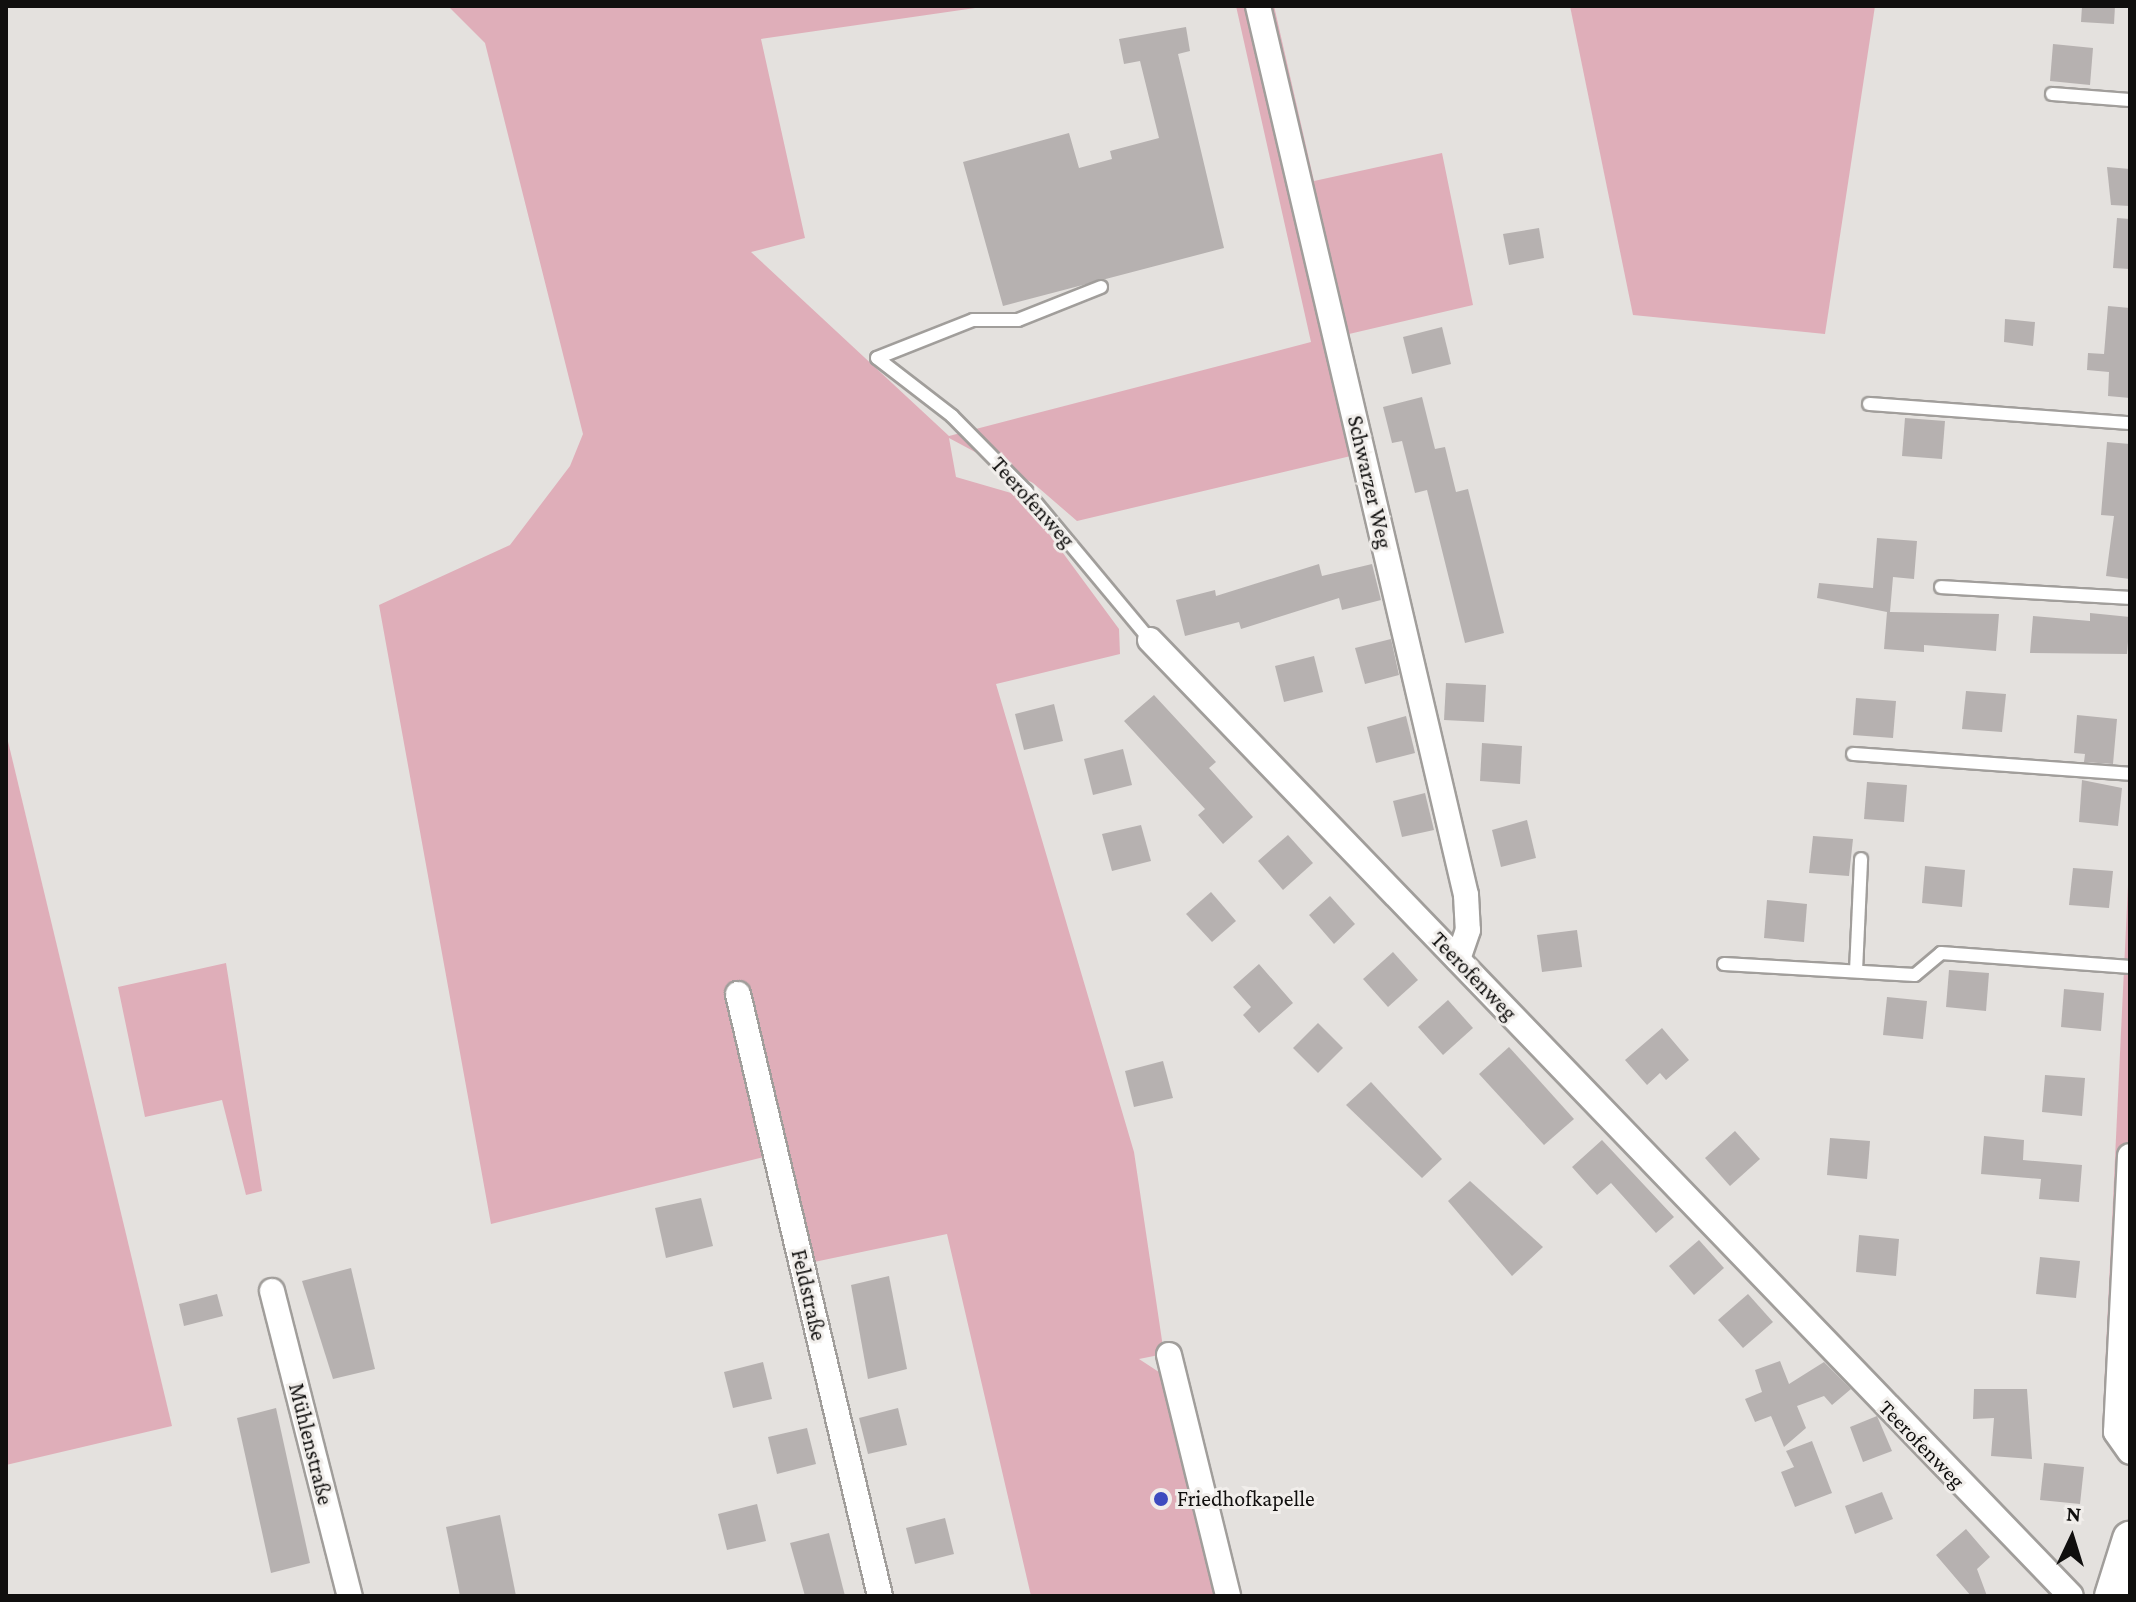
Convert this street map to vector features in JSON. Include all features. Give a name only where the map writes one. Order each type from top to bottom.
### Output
[{"type":"main road","points":[[2112,1596],[2130,1539]]},
{"type":"street","name":"Schwarzer Weg","points":[[1258,6],[1466,895],[1468,930],[1458,959]]},
{"type":"street","name":"Teerofenweg","points":[[1150,640],[2071,1596]]},
{"type":"street","name":"Feldstraße","points":[[738,994],[880,1596]]},
{"type":"street","points":[[2130,1156],[2116,1432],[2130,1452]]},
{"type":"street","name":"Mühlenstraße","points":[[272,1291],[350,1596]]},
{"type":"street","points":[[1169,1355],[1228,1596]]},
{"type":"lane","points":[[2052,94],[2130,100]]},
{"type":"lane","name":"Teerofenweg","points":[[1101,287],[1018,320],[973,320],[877,358],[952,416],[1016,480],[1150,640]]},
{"type":"lane","points":[[1869,404],[2130,423]]},
{"type":"lane","points":[[1941,587],[2130,598]]},
{"type":"lane","points":[[1853,754],[2130,774]]},
{"type":"lane","points":[[1856,971],[1861,859]]},
{"type":"lane","points":[[1724,964],[1915,975],[1941,953],[2130,967]]},
{"type":"shaded area","points":[[448,6],[989,6],[761,39],[805,238],[751,252],[949,436],[1311,342],[1236,6],[1274,6],[1314,181],[1442,153],[1473,305],[1349,334],[1376,450],[1077,521],[1033,483],[949,438],[956,477],[1021,496],[1119,629],[1120,654],[996,684],[1134,1152],[1164,1354],[1139,1359],[1165,1376],[1218,1596],[1031,1596],[947,1234],[800,1265],[772,1155],[491,1224],[379,605],[510,545],[570,466],[583,434],[485,43]]},
{"type":"shaded area","points":[[1570,6],[1875,6],[1825,334],[1633,315]]},
{"type":"shaded area","points":[[6,733],[172,1426],[6,1465]]},
{"type":"shaded area","points":[[2130,843],[2130,1435],[2102,1432]]},
{"type":"shaded area","points":[[226,963],[262,1191],[246,1195],[222,1100],[145,1117],[118,987]]},
{"type":"building","points":[[2082,6],[2115,6],[2114,24],[2081,22]]},
{"type":"building","points":[[1186,27],[1190,51],[1178,54],[1224,248],[1003,306],[963,162],[1069,133],[1079,168],[1112,159],[1110,151],[1159,138],[1140,61],[1124,64],[1119,39]]},
{"type":"building","points":[[2053,44],[2093,48],[2090,85],[2050,81]]},
{"type":"building","points":[[2107,167],[2130,169],[2130,206],[2111,205]]},
{"type":"building","points":[[2117,218],[2130,219],[2130,269],[2113,268]]},
{"type":"building","points":[[1539,228],[1544,258],[1509,265],[1503,234]]},
{"type":"building","points":[[2108,306],[2130,308],[2130,398],[2108,396],[2109,372],[2087,370],[2088,353],[2104,354]]},
{"type":"building","points":[[2005,319],[2035,322],[2033,346],[2004,342]]},
{"type":"building","points":[[1442,327],[1451,364],[1412,374],[1403,337]]},
{"type":"building","points":[[1422,397],[1435,449],[1445,447],[1456,492],[1468,489],[1504,633],[1465,643],[1427,490],[1415,493],[1402,441],[1392,443],[1383,407]]},
{"type":"building","points":[[1905,418],[1945,421],[1942,459],[1902,456]]},
{"type":"building","points":[[2107,442],[2130,444],[2130,579],[2106,576],[2114,516],[2101,515]]},
{"type":"building","points":[[1877,538],[1917,541],[1914,579],[1893,577],[1890,612],[1999,614],[1996,651],[1924,645],[1924,652],[1884,649],[1887,612],[1817,598],[1819,583],[1873,588]]},
{"type":"building","points":[[1319,564],[1322,576],[1372,564],[1381,600],[1342,610],[1339,598],[1241,629],[1239,622],[1185,636],[1176,600],[1215,590],[1216,596]]},
{"type":"building","points":[[2090,613],[2130,617],[2127,654],[2030,653],[2033,616],[2090,621]]},
{"type":"building","points":[[1391,639],[1399,675],[1365,684],[1355,648]]},
{"type":"building","points":[[1314,656],[1323,692],[1284,702],[1275,666]]},
{"type":"building","points":[[1446,683],[1486,685],[1484,722],[1444,720]]},
{"type":"building","points":[[1966,691],[2006,694],[2002,732],[1962,729]]},
{"type":"building","points":[[1154,695],[1216,762],[1209,768],[1253,817],[1223,844],[1198,815],[1205,809],[1124,721]]},
{"type":"building","points":[[1856,698],[1896,701],[1893,738],[1853,735]]},
{"type":"building","points":[[1054,704],[1063,741],[1024,750],[1015,714]]},
{"type":"building","points":[[2077,715],[2117,719],[2113,764],[2084,762],[2085,754],[2074,753]]},
{"type":"building","points":[[1406,716],[1415,753],[1376,763],[1367,727]]},
{"type":"building","points":[[1482,743],[1522,746],[1520,784],[1480,781]]},
{"type":"building","points":[[1123,749],[1132,785],[1093,795],[1084,759]]},
{"type":"building","points":[[2082,780],[2122,788],[2118,826],[2079,822]]},
{"type":"building","points":[[1867,782],[1907,785],[1904,822],[1864,819]]},
{"type":"building","points":[[1425,793],[1434,830],[1402,837],[1393,801]]},
{"type":"building","points":[[1527,820],[1536,858],[1501,867],[1492,830]]},
{"type":"building","points":[[1141,825],[1151,861],[1112,871],[1102,834]]},
{"type":"building","points":[[1288,835],[1313,863],[1283,890],[1258,861]]},
{"type":"building","points":[[1813,836],[1853,839],[1849,876],[1809,873]]},
{"type":"building","points":[[1925,866],[1965,870],[1962,907],[1922,903]]},
{"type":"building","points":[[2073,868],[2113,871],[2109,908],[2069,905]]},
{"type":"building","points":[[1211,892],[1236,921],[1212,942],[1186,914]]},
{"type":"building","points":[[1330,896],[1355,924],[1334,944],[1309,915]]},
{"type":"building","points":[[1767,900],[1807,904],[1804,942],[1764,938]]},
{"type":"building","points":[[1577,930],[1582,967],[1542,972],[1537,935]]},
{"type":"building","points":[[1393,952],[1418,980],[1388,1007],[1363,979]]},
{"type":"building","points":[[1259,964],[1293,1003],[1259,1033],[1243,1015],[1251,1007],[1233,987]]},
{"type":"building","points":[[1949,970],[1989,973],[1986,1011],[1946,1007]]},
{"type":"building","points":[[2064,989],[2104,993],[2101,1031],[2061,1027]]},
{"type":"building","points":[[1887,997],[1927,1001],[1923,1039],[1883,1035]]},
{"type":"building","points":[[1448,1000],[1473,1028],[1443,1055],[1418,1027]]},
{"type":"building","points":[[1318,1023],[1343,1048],[1318,1073],[1293,1048]]},
{"type":"building","points":[[1662,1028],[1689,1060],[1666,1080],[1660,1073],[1647,1085],[1625,1060]]},
{"type":"building","points":[[1509,1047],[1574,1119],[1544,1145],[1479,1074]]},
{"type":"building","points":[[1163,1061],[1173,1098],[1134,1107],[1125,1071]]},
{"type":"building","points":[[2045,1075],[2085,1078],[2082,1116],[2042,1112]]},
{"type":"building","points":[[1371,1082],[1442,1159],[1422,1178],[1346,1105]]},
{"type":"building","points":[[1735,1131],[1760,1159],[1730,1186],[1705,1158]]},
{"type":"building","points":[[1984,1136],[2024,1140],[2023,1160],[2082,1165],[2079,1202],[2039,1199],[2041,1179],[1981,1174]]},
{"type":"building","points":[[1830,1138],[1870,1141],[1867,1179],[1827,1175]]},
{"type":"building","points":[[1602,1140],[1674,1217],[1656,1233],[1611,1183],[1597,1195],[1572,1167]]},
{"type":"building","points":[[1470,1181],[1543,1247],[1512,1276],[1448,1201]]},
{"type":"building","points":[[701,1198],[713,1246],[666,1258],[655,1208]]},
{"type":"building","points":[[1859,1235],[1899,1239],[1896,1276],[1856,1272]]},
{"type":"building","points":[[1699,1240],[1724,1268],[1694,1295],[1669,1266]]},
{"type":"building","points":[[2040,1257],[2080,1261],[2076,1298],[2036,1294]]},
{"type":"building","points":[[351,1268],[375,1369],[333,1379],[302,1281]]},
{"type":"building","points":[[889,1276],[907,1369],[868,1379],[851,1285]]},
{"type":"building","points":[[217,1294],[223,1316],[184,1326],[179,1304]]},
{"type":"building","points":[[1748,1294],[1773,1322],[1743,1348],[1718,1320]]},
{"type":"building","points":[[1780,1361],[1789,1384],[1824,1362],[1851,1389],[1832,1405],[1824,1396],[1797,1406],[1806,1428],[1784,1447],[1771,1416],[1755,1422],[1745,1399],[1762,1392],[1755,1370]]},
{"type":"building","points":[[763,1362],[772,1399],[733,1408],[724,1372]]},
{"type":"building","points":[[1974,1389],[2027,1389],[2032,1459],[1991,1456],[1994,1418],[1973,1419]]},
{"type":"building","points":[[276,1408],[310,1563],[271,1573],[237,1418]]},
{"type":"building","points":[[898,1408],[907,1445],[868,1454],[859,1418]]},
{"type":"building","points":[[1877,1416],[1892,1451],[1863,1462],[1850,1427]]},
{"type":"building","points":[[807,1428],[816,1464],[777,1474],[768,1437]]},
{"type":"building","points":[[1812,1441],[1832,1493],[1795,1507],[1781,1472],[1794,1467],[1786,1451]]},
{"type":"building","points":[[2044,1463],[2084,1467],[2080,1504],[2040,1500]]},
{"type":"building","points":[[1882,1492],[1893,1519],[1855,1534],[1845,1506]]},
{"type":"building","points":[[757,1504],[766,1541],[727,1550],[718,1514]]},
{"type":"building","points":[[500,1515],[516,1596],[460,1596],[446,1527]]},
{"type":"building","points":[[945,1518],[954,1554],[915,1564],[906,1528]]},
{"type":"building","points":[[1966,1529],[1990,1557],[1977,1569],[1987,1596],[1971,1596],[1936,1555]]},
{"type":"building","points":[[829,1533],[845,1596],[805,1596],[790,1543]]},
{"type":"place","name":"Friedhofkapelle","points":[[1161,1499]]}]
